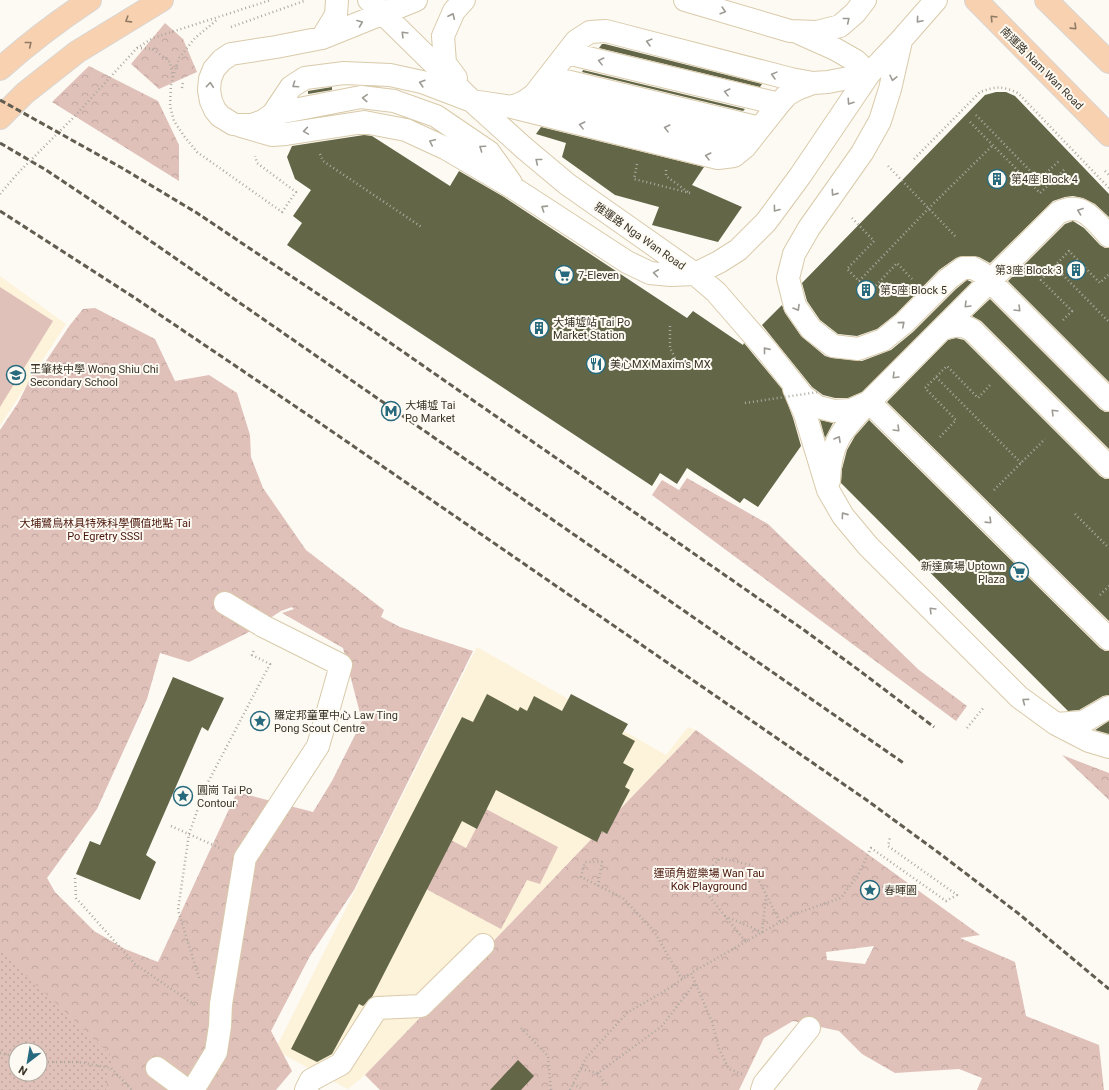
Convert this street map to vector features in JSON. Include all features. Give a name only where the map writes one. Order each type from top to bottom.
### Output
[{"type":"main road","points":[[0,69],[57,22],[90,0]]},
{"type":"main road","points":[[0,118],[25,94],[77,52],[162,0]]},
{"type":"main road","name":"南運路 Nam Wan Road","points":[[976,0],[1109,136]]},
{"type":"main road","points":[[1046,0],[1109,62]]},
{"type":"street","points":[[322,38],[336,15],[337,0]]},
{"type":"street","points":[[416,0],[377,7],[322,38],[231,54],[222,60],[214,69],[210,79],[209,90],[211,101],[220,116],[227,121],[239,126],[272,135],[364,122],[406,130],[445,148],[515,189],[627,262],[650,273],[670,275],[694,274],[716,292],[764,347],[803,396],[818,406],[834,412],[851,410],[869,402]]},
{"type":"street","name":"雅運路 Nga Wan Road","points":[[464,0],[454,10],[443,36],[445,63],[472,101]]},
{"type":"street","points":[[685,0],[790,30],[812,38],[835,48],[856,61],[869,74]]},
{"type":"street","points":[[790,30],[818,32],[840,26],[855,13],[865,0]]},
{"type":"street","name":"雅運路 Nga Wan Road","points":[[377,7],[472,101],[524,148],[568,184],[694,274],[719,262],[738,250],[766,222],[800,176],[869,74],[902,40],[936,0]]},
{"type":"street","points":[[512,107],[524,102],[534,95],[576,41],[590,32],[606,31],[791,79],[813,83],[828,82],[869,74]]},
{"type":"street","points":[[902,40],[890,89],[880,121],[862,153],[809,228],[794,254],[788,278],[795,306],[811,329],[833,346],[858,349],[883,340],[904,323],[948,279],[963,268],[973,268],[982,273],[1109,400]]},
{"type":"street","points":[[567,53],[779,104]]},
{"type":"street","name":"雅運路 Nga Wan Road","points":[[239,126],[252,125],[273,114],[291,87],[305,78],[344,73],[390,75],[422,82],[472,101]]},
{"type":"street","points":[[549,77],[760,128]]},
{"type":"street","points":[[472,101],[512,107],[718,158],[734,156],[745,147],[779,104],[792,92],[813,83]]},
{"type":"street","points":[[534,95],[745,147]]},
{"type":"street","points":[[273,114],[361,97],[394,101],[436,116],[489,152],[515,189]]},
{"type":"street","points":[[828,490],[829,469],[834,448],[846,427],[869,402],[1058,213],[1065,209],[1073,208],[1081,210],[1109,236]]},
{"type":"street","points":[[943,329],[959,325],[966,326],[972,330],[1109,467]]},
{"type":"street","points":[[790,381],[805,414],[828,490],[844,516],[868,546],[1019,697],[1056,724],[1089,741],[1109,747]]},
{"type":"street","points":[[869,402],[1109,639]]},
{"type":"street","points":[[193,1090],[216,1052],[220,1026],[221,1004],[245,858],[318,746],[341,665],[263,626],[225,603]]},
{"type":"street","points":[[1056,724],[1083,722],[1109,707]]},
{"type":"street","points":[[306,1090],[311,1080],[341,1064],[376,1008],[421,1006],[483,945]]},
{"type":"street","points":[[763,1087],[809,1028]]},
{"type":"street","points":[[157,1068],[187,1090]]},
{"type":"path","points":[[0,194],[18,173],[72,119],[137,48],[153,38],[220,18],[271,0]]},
{"type":"path","points":[[173,79],[179,58],[195,38],[220,18]]},
{"type":"path","points":[[914,159],[980,92],[992,87],[1005,87],[1018,93],[1109,188]]},
{"type":"path","points":[[976,115],[1039,180],[1059,161]]},
{"type":"path","points":[[970,122],[1040,193],[1066,168]]},
{"type":"path","points":[[859,281],[929,208],[993,145]]},
{"type":"path","points":[[319,150],[323,161],[423,228]]},
{"type":"path","points":[[254,152],[257,163],[296,192],[282,212],[273,204]]},
{"type":"path","points":[[639,158],[634,179],[690,193],[666,176],[666,166]]},
{"type":"path","points":[[888,166],[956,237]]},
{"type":"path","points":[[1105,171],[1109,175]]},
{"type":"path","points":[[852,218],[874,241],[847,270],[870,292],[897,263],[912,278]]},
{"type":"path","points":[[1060,323],[1072,311],[1041,280],[1054,266],[1069,252],[1100,283],[1109,274]]},
{"type":"path","points":[[1054,266],[1109,322]]},
{"type":"path","points":[[670,326],[670,348],[676,360]]},
{"type":"path","points":[[938,439],[956,420],[925,388],[947,366],[978,398],[995,379]]},
{"type":"path","points":[[936,377],[1021,463]]},
{"type":"path","points":[[745,403],[818,392]]},
{"type":"path","points":[[992,492],[1050,435]]},
{"type":"path","points":[[1075,514],[1109,548]]},
{"type":"path","points":[[1098,597],[1109,586]]},
{"type":"path","points":[[200,983],[178,910],[190,834],[206,786],[270,664],[252,655],[263,626]]},
{"type":"path","points":[[967,728],[984,707]]},
{"type":"path","points":[[171,826],[245,858]]},
{"type":"path","points":[[570,1090],[586,1058],[628,1013],[682,980],[691,972],[794,914],[841,898],[858,875],[871,848],[946,901],[957,895],[888,846],[890,837]]},
{"type":"path","points":[[745,941],[705,891],[707,871],[721,858],[751,865],[780,922]]},
{"type":"path","points":[[598,886],[602,862],[585,862],[581,877],[598,886],[623,898],[654,931],[682,980]]},
{"type":"path","points":[[75,878],[76,898],[134,964],[198,1008]]},
{"type":"path","points":[[762,932],[766,895]]},
{"type":"path","points":[[725,916],[762,932]]},
{"type":"path","points":[[691,972],[712,1022],[719,1048],[730,1069],[763,1087]]},
{"type":"path","points":[[598,1073],[662,1026],[696,983]]},
{"type":"path","points":[[521,1028],[548,1056],[550,1090]]},
{"type":"path","points":[[48,1062],[78,1062],[111,1068],[132,1090]]},
{"type":"path","points":[[581,1069],[598,1073],[606,1085]]},
{"type":"path","points":[[573,1084],[581,1088]]},
{"type":"shaded area","name":"王肇枝中學 Wong Shiu Chi Secondary School","points":[[0,276],[66,324],[0,426]]},
{"type":"shaded area","points":[[477,647],[666,755],[688,727],[696,730],[365,1075],[348,1089],[275,1050]]},
{"type":"green space","points":[[165,23],[183,39],[197,72],[159,89],[131,64]]},
{"type":"green space","points":[[89,66],[158,101],[179,145],[179,181],[52,102]]},
{"type":"green space","name":"王肇枝中學 Wong Shiu Chi Secondary School","points":[[0,287],[53,321],[0,407]]},
{"type":"green space","name":"大埔鷺鳥林具特殊科學價值地點 Tai Po Egretry SSSI","points":[[95,308],[155,339],[175,381],[209,375],[237,393],[250,435],[251,457],[263,488],[306,550],[384,610],[381,617],[400,627],[473,651],[354,890],[310,956],[271,1031],[292,1071],[276,1090],[0,1090],[0,430],[18,403],[35,369],[44,364],[70,325],[83,309]],"holes":[[[292,607],[294,609],[282,613],[343,648],[362,721],[332,781],[313,812],[237,792],[158,962],[125,949],[94,931],[55,892],[47,878],[97,809],[147,699],[160,653],[189,662],[247,633],[281,611]]]},
{"type":"green space","points":[[687,478],[768,524],[919,670],[967,706],[956,721],[652,495],[662,480],[679,490]]},
{"type":"green space","name":"運頭角遊樂場 Wan Tau Kok Playground","points":[[696,730],[980,935],[960,938],[1015,962],[1026,1016],[1099,1045],[1104,1090],[977,1090],[982,1078],[959,1069],[895,1073],[862,1054],[839,1031],[793,1021],[764,1038],[739,1090],[380,1090],[365,1075]],"holes":[[[874,946],[865,964],[827,960],[826,952]]]},
{"type":"green space","points":[[1062,755],[1109,773],[1109,800]]},
{"type":"green space","points":[[486,809],[558,847],[540,884],[527,880],[501,929],[426,889],[451,840],[466,848]]},
{"type":"green space","points":[[0,945],[23,972],[112,1056],[106,1090],[0,1090]]},
{"type":"building","points":[[602,44],[762,84],[760,87],[599,48]]},
{"type":"building","points":[[583,70],[745,109],[743,111],[582,72]]},
{"type":"building","points":[[332,87],[332,90],[308,94],[308,91]]},
{"type":"building","points":[[996,92],[1006,92],[1015,96],[1109,194],[1109,217],[1095,204],[1083,198],[1073,196],[1053,201],[990,263],[979,257],[973,256],[956,258],[939,270],[896,314],[877,329],[857,336],[838,334],[820,320],[807,301],[802,283],[985,95]]},
{"type":"building","points":[[541,127],[704,167],[692,185],[742,207],[718,242],[652,225],[659,207],[615,195],[562,157],[566,143],[536,134]]},
{"type":"building","name":"大埔墟站 Tai Po Market Station","points":[[364,135],[372,136],[450,186],[459,171],[504,197],[687,318],[693,311],[743,345],[744,343],[782,389],[793,418],[801,446],[758,507],[744,498],[740,503],[687,468],[677,484],[660,473],[652,486],[287,245],[302,223],[293,216],[311,190],[295,179],[287,157],[292,146]]},
{"type":"building","name":"第3座 Block 3","points":[[1073,221],[1084,228],[1100,245],[1105,248],[1109,248],[1109,382],[1008,281],[1065,224]]},
{"type":"building","points":[[967,280],[972,282],[862,392],[848,398],[835,398],[823,395],[812,387],[762,325],[782,305],[785,313],[801,336],[825,356],[862,361],[891,350],[913,332]]},
{"type":"building","points":[[990,299],[1100,409],[1105,412],[1109,412],[1109,449],[981,321],[972,316]]},
{"type":"building","points":[[956,338],[964,340],[1100,476],[1105,479],[1109,479],[1109,621],[887,402],[948,340]]},
{"type":"building","points":[[820,420],[833,423],[825,438]]},
{"type":"building","points":[[869,420],[1100,648],[1105,651],[1109,651],[1109,695],[1103,696],[1079,710],[1068,711],[841,483],[842,469],[847,450],[855,436]]},
{"type":"building","points":[[173,677],[224,698],[208,731],[202,727],[146,855],[156,862],[140,900],[76,874],[90,841],[100,845]]},
{"type":"building","points":[[487,694],[518,711],[520,707],[527,711],[534,696],[562,711],[571,694],[628,724],[622,734],[635,741],[623,763],[634,769],[625,787],[630,790],[607,834],[602,831],[597,842],[496,790],[477,829],[462,821],[372,997],[363,1006],[359,1004],[332,1054],[317,1062],[291,1049],[462,717],[473,722]]},
{"type":"building","points":[[1109,721],[1109,734],[1095,730]]},
{"type":"building","points":[[518,1060],[534,1076],[521,1090],[490,1090]]},
{"type":"railway","points":[[0,100],[122,168],[197,213],[376,333],[804,630],[934,727]]},
{"type":"railway","points":[[0,143],[46,170],[100,206],[905,764]]},
{"type":"railway","points":[[0,211],[135,298],[314,419],[868,801],[1019,914],[1109,989]]},
{"type":"place","name":"第4座 Block 4","points":[[997,179]]},
{"type":"place","name":"第3座 Block 3","points":[[1076,270]]},
{"type":"place","name":"7-Eleven","points":[[564,275]]},
{"type":"place","name":"第5座 Block 5","points":[[866,290]]},
{"type":"place","name":"大埔墟站 Tai Po Market Station","points":[[539,328]]},
{"type":"place","name":"美心MX Maxim's MX","points":[[596,364]]},
{"type":"place","name":"王肇枝中學 Wong Shiu Chi Secondary School","points":[[16,375]]},
{"type":"place","name":"大埔墟 Tai Po Market","points":[[391,411]]},
{"type":"place","name":"新達廣場 Uptown Plaza","points":[[1019,572]]},
{"type":"place","name":"羅定邦童軍中心 Law Ting Pong Scout Centre","points":[[260,721]]},
{"type":"place","name":"圓崗 Tai Po Contour","points":[[183,796]]},
{"type":"place","name":"春暉園","points":[[870,890]]}]
